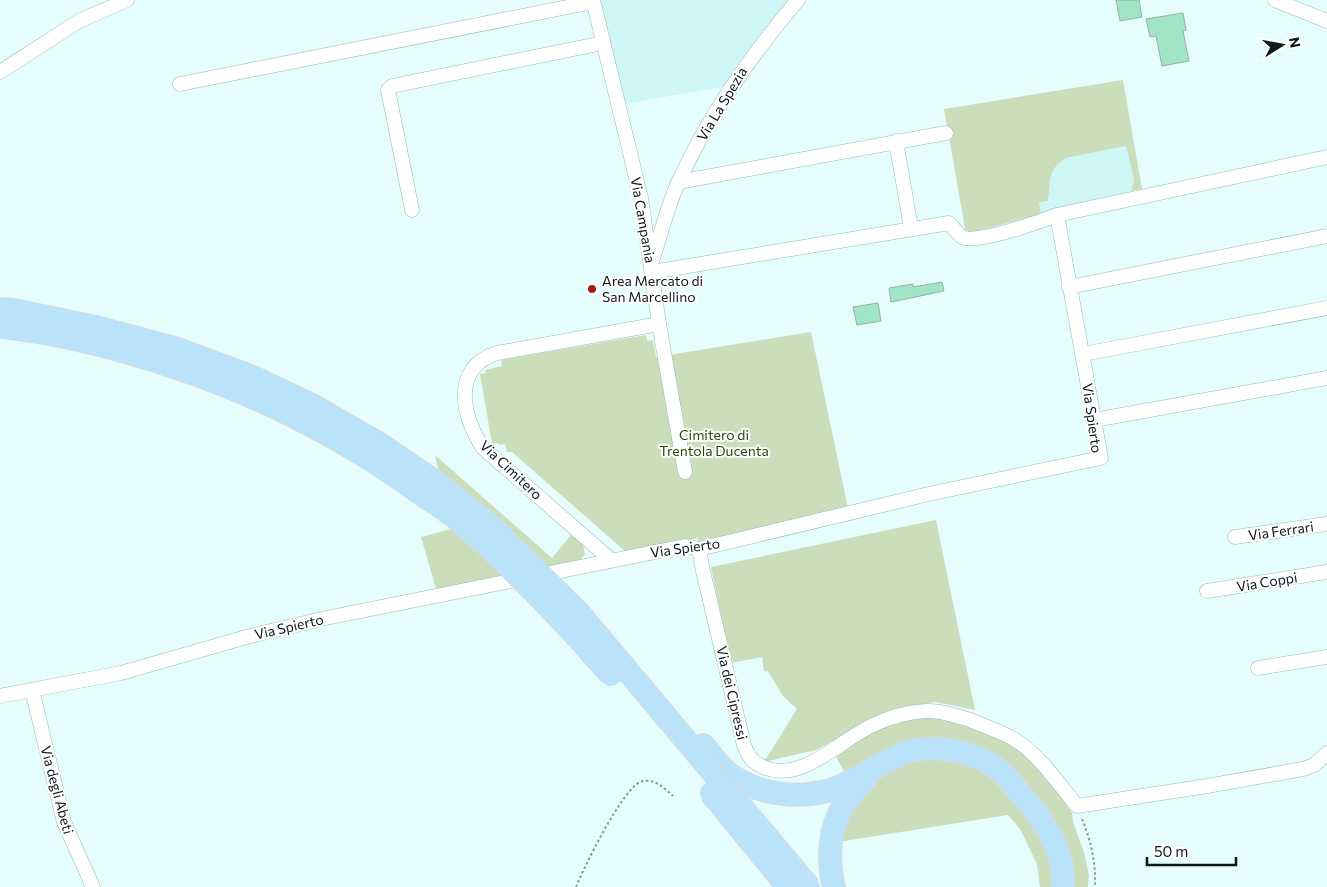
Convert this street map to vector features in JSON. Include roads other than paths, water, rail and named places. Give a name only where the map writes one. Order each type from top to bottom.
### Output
[{"type":"highway","points":[[0,309],[96,327],[175,348],[253,377],[312,405],[378,443],[440,485],[492,527],[609,640],[729,774],[745,784],[780,794],[812,794],[833,789],[843,794]]},
{"type":"highway","points":[[0,327],[80,340],[154,360],[228,385],[293,415],[347,444],[398,477],[458,520],[516,572],[582,641],[659,729],[746,838],[788,887]]},
{"type":"highway","points":[[579,613],[809,887]]},
{"type":"highway","points":[[834,887],[830,873],[830,849],[843,794],[876,766],[902,754],[932,748],[958,751],[980,759],[999,770],[1049,830],[1058,850],[1063,887]]},
{"type":"highway","points":[[746,838],[775,887]]},
{"type":"street","points":[[0,72],[80,22],[127,0]]},
{"type":"street","name":"Via La Spezia","points":[[652,268],[678,182],[716,110],[748,62],[798,0]]},
{"type":"street","points":[[1275,0],[1327,21]]},
{"type":"street","points":[[180,84],[593,1]]},
{"type":"street","name":"Via Campania","points":[[593,1],[634,172],[645,228],[659,324],[685,472]]},
{"type":"street","points":[[412,210],[388,90],[392,86],[603,43]]},
{"type":"street","points":[[678,182],[946,133]]},
{"type":"street","points":[[896,141],[910,228]]},
{"type":"street","points":[[652,268],[949,223],[962,236],[970,239],[981,238],[1057,215],[1327,157]]},
{"type":"street","name":"Via Spierto","points":[[0,696],[121,673],[250,636],[326,618],[685,546],[700,549],[933,493],[1101,458],[1057,215]]},
{"type":"street","points":[[645,228],[666,220]]},
{"type":"street","points":[[1069,287],[1327,236]]},
{"type":"street","points":[[1083,354],[1327,308]]},
{"type":"street","name":"Via Cimitero","points":[[611,560],[483,448],[474,434],[468,412],[465,391],[466,380],[478,362],[487,356],[497,353],[659,324]]},
{"type":"street","points":[[1094,420],[1327,378]]},
{"type":"street","name":"Via Ferrari","points":[[1235,537],[1327,524]]},
{"type":"street","name":"Via dei Cipressi","points":[[700,549],[703,571],[744,745],[754,763],[774,771],[803,767],[871,726],[897,716],[928,710],[959,716],[1013,738],[1037,758],[1077,806],[1303,769],[1314,765],[1327,753]]},
{"type":"street","name":"Via Coppi","points":[[1206,591],[1327,572]]},
{"type":"street","points":[[1258,668],[1327,657]]},
{"type":"street","name":"Via degli Abeti","points":[[32,690],[64,822],[93,887]]},
{"type":"place","name":"Area Mercato di San Marcellino","points":[[592,289]]},
{"type":"park label","name":"Cimitero di Trentola Ducenta","points":[[714,444]]}]
